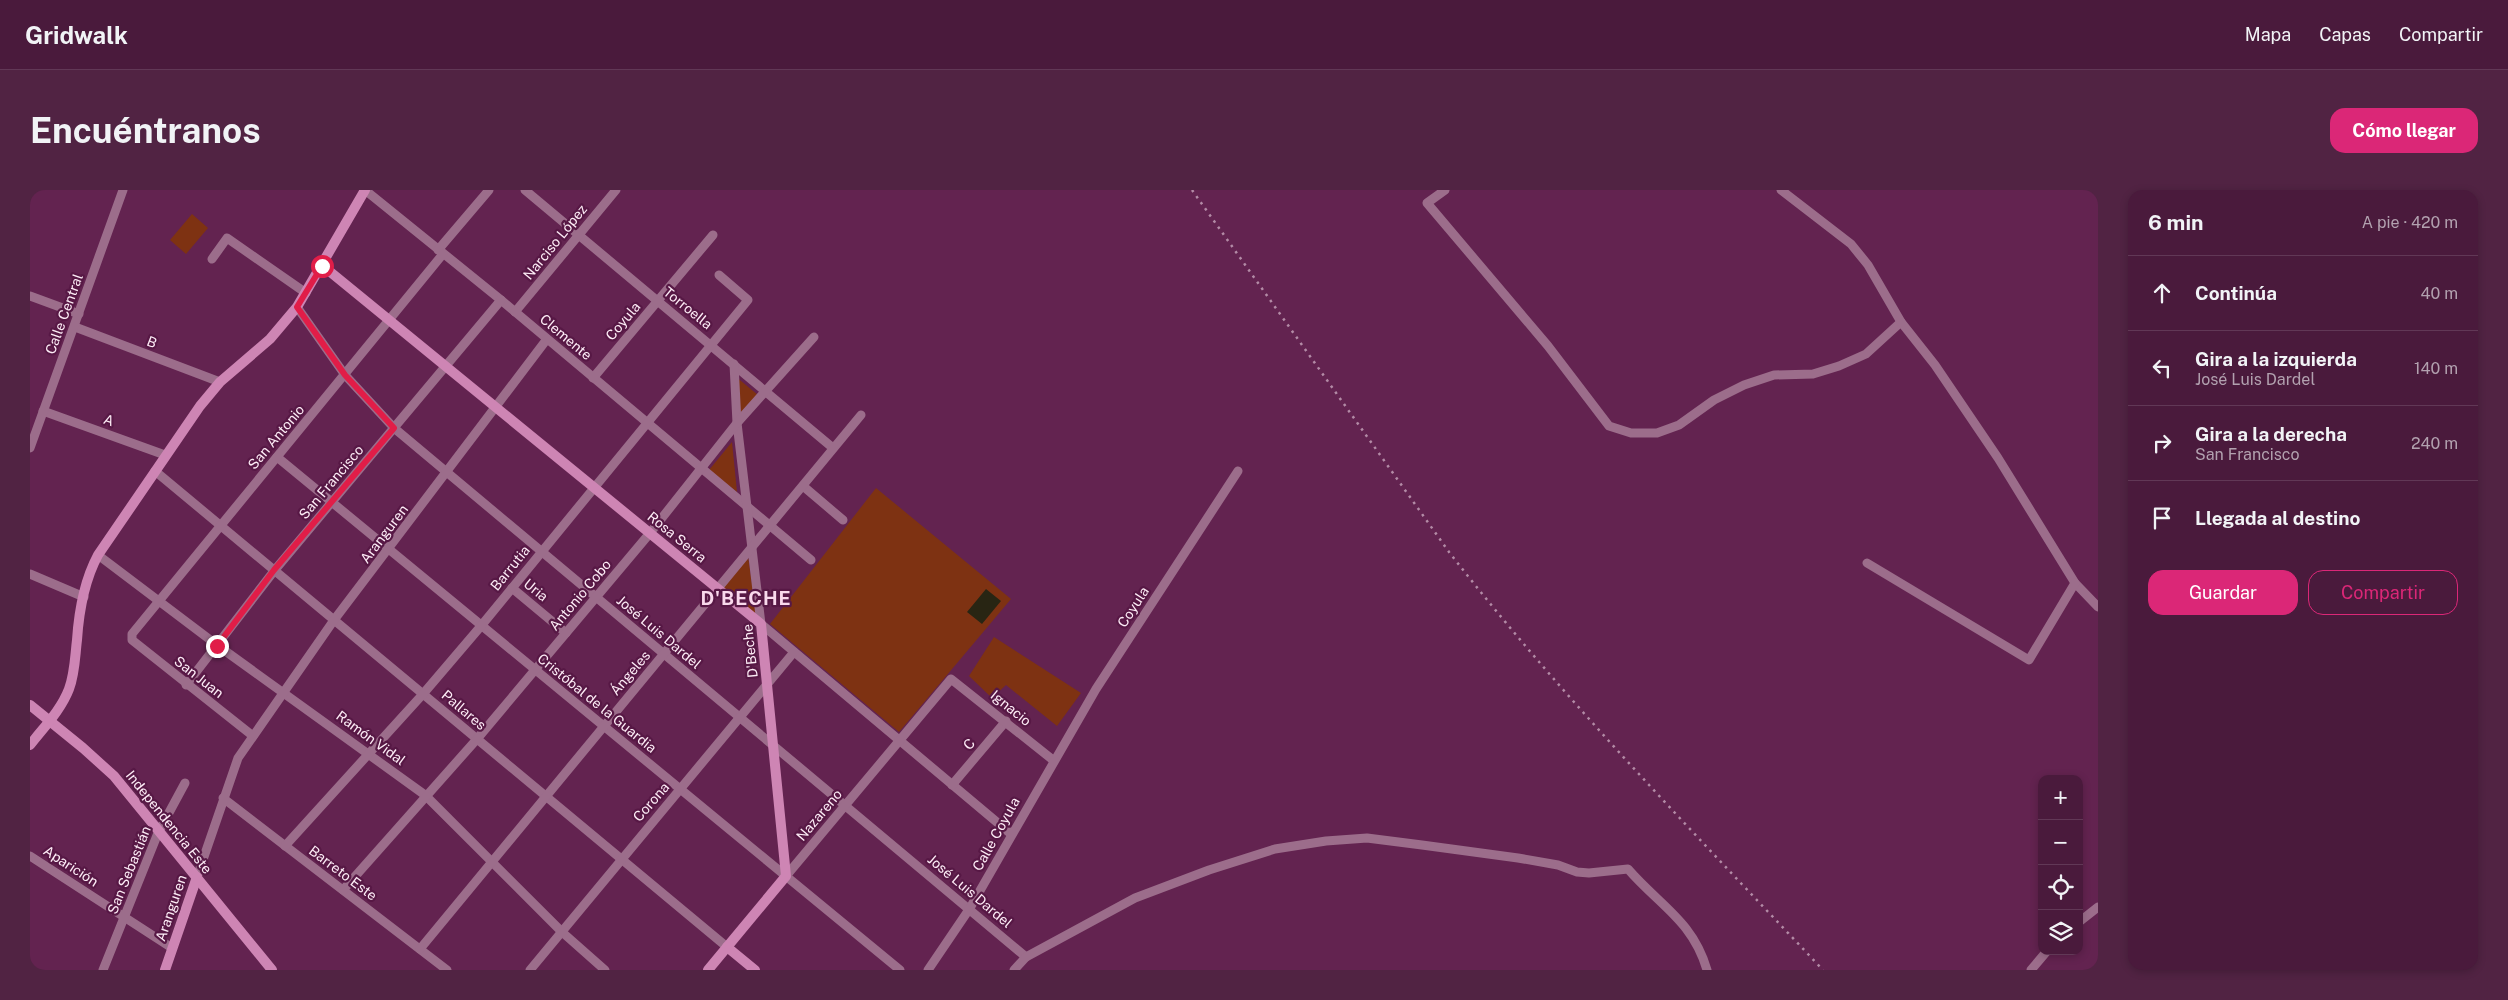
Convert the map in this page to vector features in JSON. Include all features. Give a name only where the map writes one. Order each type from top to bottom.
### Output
[{"type":"street","name":"Calle Central","points":[[30,448],[124,190]]},
{"type":"street","points":[[30,745],[50,721],[66,696],[73,676],[78,626],[86,582],[98,555],[165,455],[220,382],[270,338],[297,307],[365,190]]},
{"type":"street","name":"Clemente","points":[[365,190],[501,300],[811,560]]},
{"type":"street","name":"San Antonio","points":[[131,638],[158,601],[389,320],[488,190]]},
{"type":"street","name":"Torroella","points":[[525,190],[834,448]]},
{"type":"street","name":"Narciso López","points":[[515,312],[616,190]]},
{"type":"street","points":[[1445,190],[1427,204],[1548,346],[1608,426],[1631,433],[1657,433],[1680,425],[1714,400],[1744,385],[1774,375],[1812,374],[1839,366],[1866,354],[1901,322]]},
{"type":"street","points":[[1781,190],[1851,244],[1868,264],[1901,322],[1935,365],[1998,458],[2075,583],[2098,608]]},
{"type":"street","name":"Coyula","points":[[593,378],[713,235]]},
{"type":"street","points":[[212,259],[227,238],[306,293]]},
{"type":"street","name":"Rosa Serra","points":[[322,266],[718,588],[1011,834]]},
{"type":"street","name":"Barrutia","points":[[285,846],[368,752],[423,694],[481,626],[748,300],[719,275]]},
{"type":"street","points":[[30,296],[79,314]]},
{"type":"street","name":"San Francisco","points":[[186,685],[274,570],[501,300]]},
{"type":"street","name":"José Luis Dardel","points":[[297,307],[345,375],[394,428],[970,908],[1026,957]]},
{"type":"street","name":"B","points":[[75,327],[220,382]]},
{"type":"street","name":"Antonio Cobo","points":[[343,890],[425,795],[477,739],[650,533],[738,424],[814,337]]},
{"type":"street","name":"Aranguren","points":[[165,970],[238,758],[334,620],[389,550],[547,339]]},
{"type":"street","name":"D'Beche","points":[[734,364],[738,424],[753,548],[786,876]]},
{"type":"street","name":"A","points":[[43,411],[165,455]]},
{"type":"street","name":"Ángeles","points":[[420,949],[545,796],[753,548],[861,414]]},
{"type":"street","name":"Cristóbal de la Guardia","points":[[277,457],[900,970]]},
{"type":"street","name":"Pallares","points":[[155,471],[755,970]]},
{"type":"street","name":"Coyula","points":[[1053,760],[1096,689],[1238,471]]},
{"type":"street","points":[[803,486],[842,520]]},
{"type":"street","name":"Ramón Vidal","points":[[98,555],[217,646],[368,752],[425,795],[562,932],[605,970]]},
{"type":"street","points":[[1867,563],[2029,660],[2075,583]]},
{"type":"street","points":[[30,574],[84,598]]},
{"type":"street","name":"Uria","points":[[512,588],[566,633]]},
{"type":"street","name":"San Juan","points":[[131,638],[186,685],[253,736]]},
{"type":"street","name":"Corona","points":[[530,970],[621,858],[794,652]]},
{"type":"street","name":"Ignacio","points":[[951,678],[1053,760]]},
{"type":"street","name":"Nazareno","points":[[708,970],[951,678]]},
{"type":"street","name":"Independencia Este","points":[[30,705],[114,776],[272,970]]},
{"type":"street","name":"C","points":[[952,785],[1006,721]]},
{"type":"street","name":"Calle Coyula","points":[[928,970],[970,908],[1053,760]]},
{"type":"street","name":"San Sebastián","points":[[104,970],[158,832],[185,783]]},
{"type":"street","name":"Barreto Este","points":[[223,798],[447,970]]},
{"type":"street","points":[[1014,970],[1026,957],[1135,898],[1208,870],[1275,849],[1326,841],[1367,838],[1518,858],[1558,865],[1589,874],[1628,868],[1690,931],[1702,951],[1707,970]]},
{"type":"street","name":"Aparición","points":[[31,859],[172,948]]},
{"type":"street","points":[[2083,919],[2098,907]]},
{"type":"street","points":[[2032,970],[2044,955]]},
{"type":"shaded area","points":[[192,214],[208,228],[186,254],[170,240]]},
{"type":"shaded area","points":[[735,376],[758,395],[739,418]]},
{"type":"shaded area","points":[[732,442],[737,492],[709,470]]},
{"type":"shaded area","points":[[876,488],[1011,599],[899,732],[770,624]]},
{"type":"shaded area","points":[[748,556],[757,618],[721,589]]},
{"type":"shaded area","points":[[986,589],[1001,601],[982,624],[967,612]]},
{"type":"shaded area","points":[[994,637],[1081,693],[1057,726],[1006,685],[992,698],[969,676]]},
{"type":"railway","points":[[1192,190],[1449,552],[1493,607],[1631,766],[1823,970]]},
{"type":"district","name":"D'BECHE","points":[[746,598]]},
{"type":"route","points":[[217,646],[274,570],[394,428],[345,375],[297,307],[322,266]]}]
